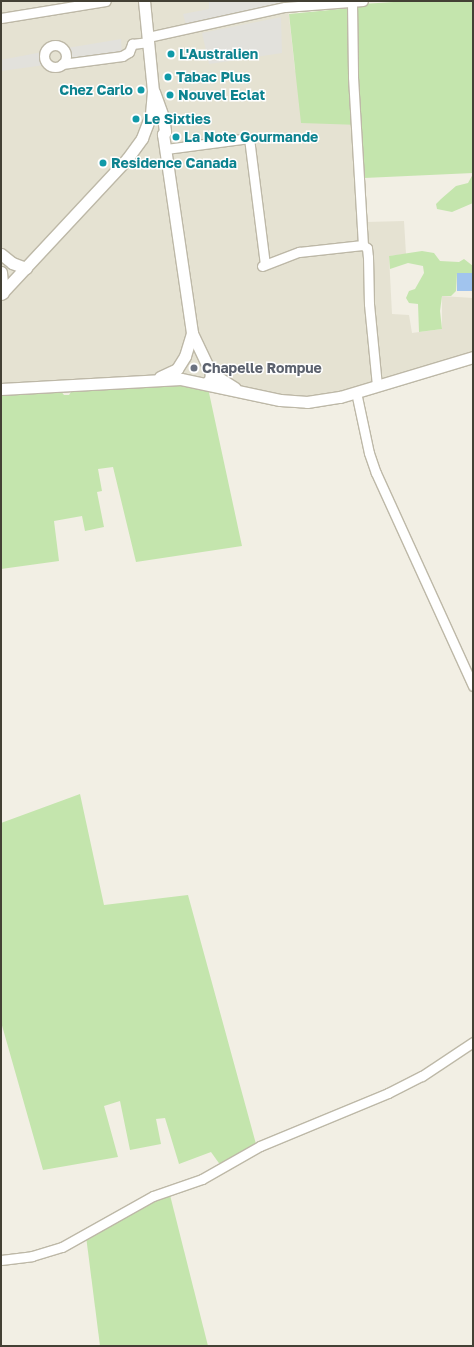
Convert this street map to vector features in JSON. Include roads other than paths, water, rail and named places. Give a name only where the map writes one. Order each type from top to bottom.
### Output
[{"type":"street","points":[[1,18],[106,1]]},
{"type":"street","points":[[144,1],[154,91],[162,111],[165,132],[163,134],[192,333],[201,356],[211,373],[241,391]]},
{"type":"street","points":[[62,64],[122,56],[129,52],[132,44],[285,7],[357,1],[352,77],[363,245],[367,248],[368,257],[369,304],[377,386]]},
{"type":"street","points":[[2,293],[132,154],[145,130],[154,91]]},
{"type":"street","points":[[145,130],[163,134]]},
{"type":"street","points":[[166,149],[249,138],[263,265],[299,252],[363,245]]},
{"type":"street","points":[[1,254],[12,263],[26,268]]},
{"type":"street","points":[[1,272],[2,293]]},
{"type":"street","points":[[179,374],[192,333]]},
{"type":"street","points":[[185,356],[201,356]]},
{"type":"street","points":[[1,389],[155,378],[179,374],[205,384],[300,402],[332,399],[473,357]]},
{"type":"street","points":[[205,384],[210,380],[211,373]]},
{"type":"street","points":[[356,392],[368,453],[473,686]]},
{"type":"street","points":[[1,1260],[32,1256],[62,1247],[153,1196],[202,1178],[260,1146],[416,1080],[473,1042]]},
{"type":"water","points":[[457,273],[473,273],[473,291],[457,291]]},
{"type":"place","name":"L'Australien","points":[[171,54]]},
{"type":"place","name":"Tabac Plus","points":[[168,77]]},
{"type":"place","name":"Chez Carlo","points":[[141,90]]},
{"type":"place","name":"Nouvel Eclat","points":[[170,95]]},
{"type":"place","name":"Le Sixties","points":[[136,119]]},
{"type":"place","name":"La Note Gourmande","points":[[176,137]]},
{"type":"place","name":"Residence Canada","points":[[103,163]]},
{"type":"place","name":"Chapelle Rompue","points":[[194,368]]}]
